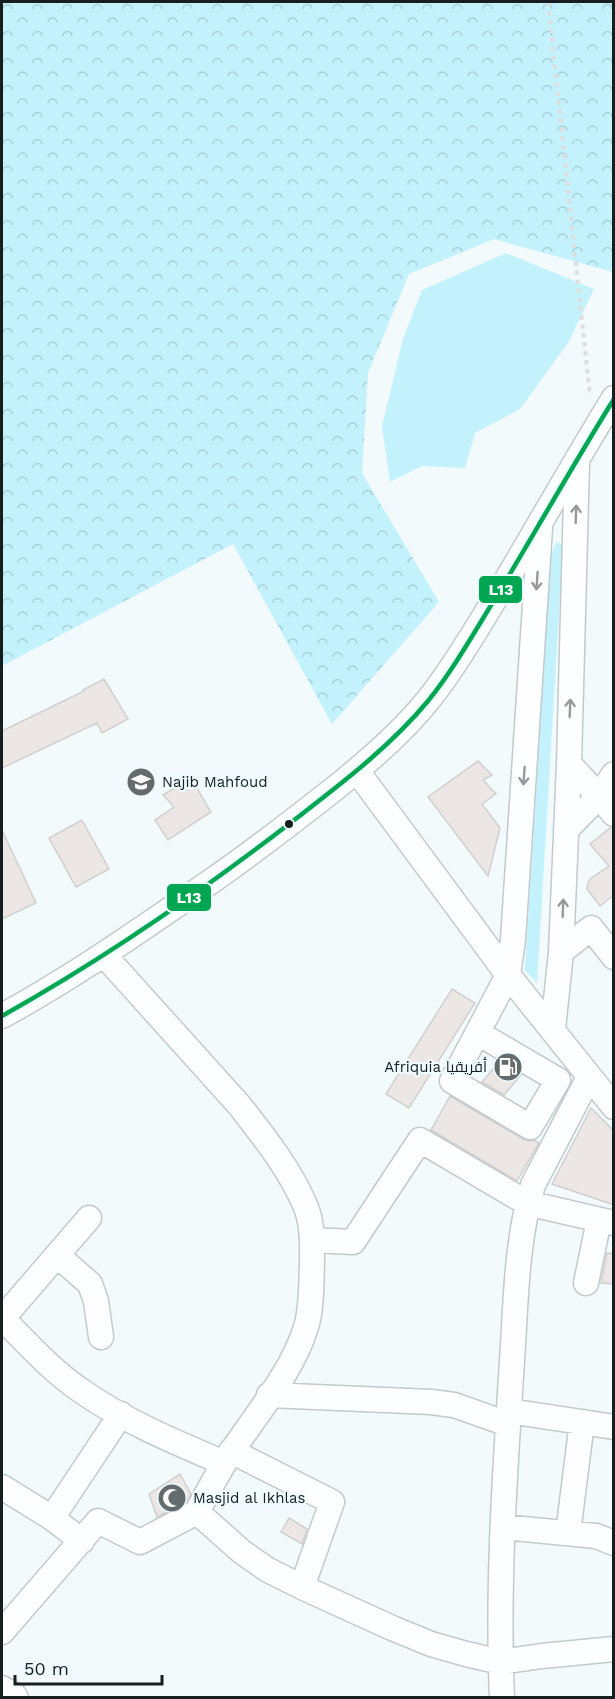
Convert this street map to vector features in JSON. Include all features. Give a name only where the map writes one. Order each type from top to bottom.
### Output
[{"type":"street","points":[[2,1016],[104,955],[262,846],[357,771],[394,737],[428,699],[462,652],[614,398]]},
{"type":"street","points":[[553,1029],[561,951],[569,764],[577,457]]},
{"type":"street","points":[[540,523],[513,940],[508,975],[452,1081],[530,1127],[558,1080],[585,1071]]},
{"type":"street","points":[[569,764],[606,805]]},
{"type":"street","points":[[357,771],[508,975],[614,1107]]},
{"type":"street","points":[[566,830],[606,805],[614,774]]},
{"type":"street","points":[[561,951],[591,928],[614,957]]},
{"type":"street","points":[[2,1632],[98,1521],[140,1542],[197,1512],[228,1457],[299,1348],[307,1324],[313,1240],[306,1206],[291,1177],[240,1106],[104,955]]},
{"type":"street","points":[[478,1033],[558,1080]]},
{"type":"street","points":[[502,1698],[503,1527],[508,1417],[521,1237],[533,1185],[585,1071]]},
{"type":"street","points":[[313,1240],[353,1242],[420,1140],[527,1203],[606,1221],[586,1283]]},
{"type":"street","points":[[89,1218],[2,1318],[50,1365],[80,1390],[121,1414],[173,1441],[228,1457],[333,1502],[302,1587]]},
{"type":"street","points":[[57,1255],[90,1284],[96,1301],[102,1337]]},
{"type":"street","points":[[269,1395],[439,1403],[508,1417],[582,1422],[614,1427]]},
{"type":"street","points":[[52,1518],[121,1414]]},
{"type":"street","points":[[568,1533],[582,1422]]},
{"type":"street","points":[[2,1487],[52,1518],[82,1541]]},
{"type":"street","points":[[197,1512],[242,1552],[268,1569],[302,1587],[431,1644],[501,1662],[614,1649]]},
{"type":"street","points":[[503,1527],[596,1536],[614,1543]]},
{"type":"street","points":[[2,1688],[16,1698]]},
{"type":"path","points":[[548,2],[594,430]]},
{"type":"green space","points":[[2,2],[613,2],[613,272],[494,239],[409,274],[368,373],[362,473],[439,602],[332,724],[233,544],[2,666]]},
{"type":"green space","points":[[506,253],[594,289],[568,343],[520,409],[475,433],[465,468],[422,466],[390,482],[382,426],[403,339],[422,290]]},
{"type":"green space","points":[[557,542],[563,546],[537,983],[525,970],[551,553]]},
{"type":"building","points":[[104,679],[128,719],[102,733],[97,723],[2,768],[2,731]]},
{"type":"building","points":[[478,761],[492,775],[483,780],[496,794],[482,804],[500,828],[488,876],[428,797]]},
{"type":"building","points":[[191,778],[211,812],[168,840],[155,820],[174,807],[163,795]]},
{"type":"building","points":[[82,820],[109,869],[76,887],[49,838]]},
{"type":"building","points":[[613,828],[614,895],[600,906],[587,889],[588,883],[590,879],[609,866],[590,844]]},
{"type":"building","points":[[2,830],[36,903],[2,919]]},
{"type":"building","points":[[452,989],[475,1003],[409,1108],[386,1094]]},
{"type":"building","points":[[499,1062],[521,1075],[504,1095],[482,1082]]},
{"type":"building","points":[[450,1096],[523,1139],[539,1143],[517,1181],[431,1130]]},
{"type":"building","points":[[591,1108],[614,1131],[614,1205],[552,1184]]},
{"type":"building","points":[[607,1253],[614,1254],[614,1284],[601,1283]]},
{"type":"building","name":"Masjid al Ikhlas","points":[[180,1474],[191,1494],[187,1501],[157,1517],[149,1494]]},
{"type":"building","points":[[289,1518],[307,1529],[302,1544],[281,1532]]},
{"type":"transit line","name":"L13","points":[[2,1016],[113,949],[220,876],[344,781],[413,719],[454,665],[614,399]]},
{"type":"place","name":"Najib Mahfoud","points":[[141,782]]},
{"type":"place","name":"Afriquia أفريقيا","points":[[508,1067]]},
{"type":"place","name":"Masjid al Ikhlas","points":[[172,1498]]}]
